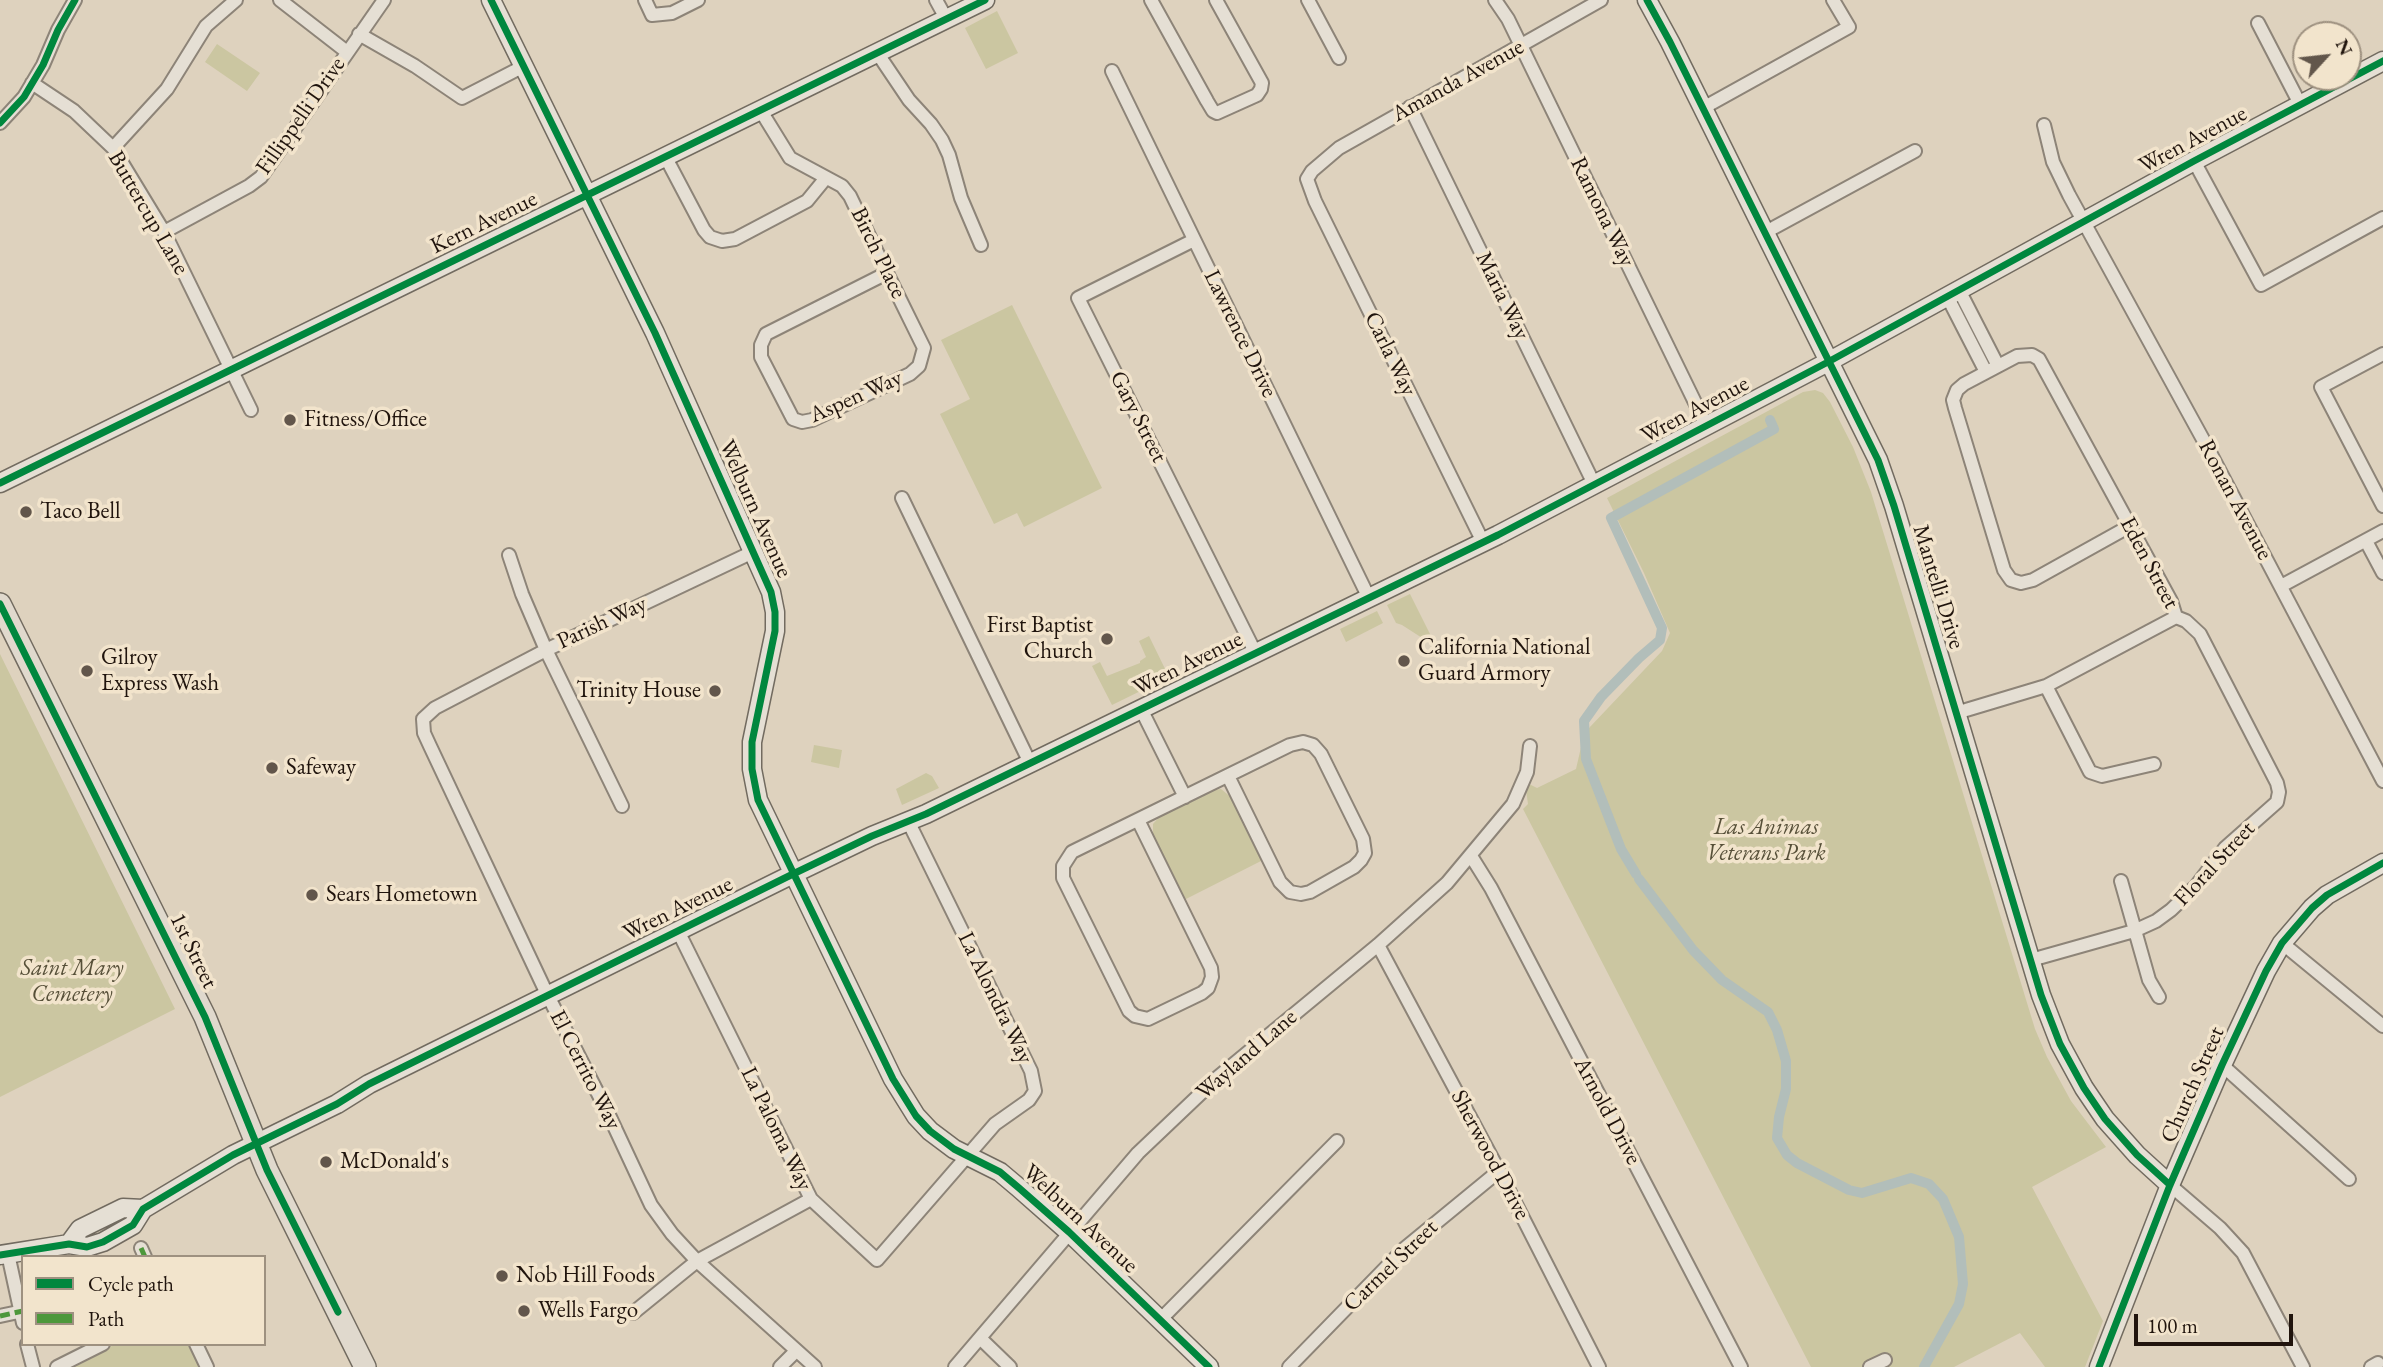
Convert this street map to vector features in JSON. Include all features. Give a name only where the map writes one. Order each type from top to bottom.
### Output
[{"type":"main road","name":"1st Street","points":[[0,604],[205,1017],[256,1143],[365,1367]]},
{"type":"street","points":[[0,123],[24,97],[75,0]]},
{"type":"street","points":[[113,148],[167,89],[206,26],[236,0]]},
{"type":"street","points":[[279,0],[347,52]]},
{"type":"street","name":"Fillippelli Drive","points":[[164,232],[261,177],[384,0]]},
{"type":"street","name":"Welburn Avenue","points":[[491,0],[655,332],[771,592],[775,621],[752,742],[753,778],[758,800],[904,1099],[916,1116],[942,1141],[1000,1172],[1069,1232],[1209,1367]]},
{"type":"street","points":[[645,0],[652,15],[672,13],[698,0]]},
{"type":"street","points":[[936,0],[947,20]]},
{"type":"street","name":"Kern Avenue","points":[[0,483],[985,0]]},
{"type":"street","points":[[1152,0],[1207,101],[1217,113],[1257,95],[1262,83],[1216,0]]},
{"type":"street","points":[[1308,0],[1339,58]]},
{"type":"street","name":"Ramona Way","points":[[1495,0],[1501,6],[1706,425]]},
{"type":"street","name":"Amanda Avenue","points":[[1317,166],[1339,148],[1409,107],[1521,47],[1601,0]]},
{"type":"street","name":"Mantelli Drive","points":[[1647,0],[1867,435],[1885,481],[2050,1019],[2084,1088],[2120,1137],[2170,1185]]},
{"type":"street","points":[[1703,108],[1849,27],[1833,0]]},
{"type":"street","points":[[2258,23],[2300,104]]},
{"type":"street","points":[[359,34],[415,66],[462,98],[524,66]]},
{"type":"street","points":[[878,54],[909,100],[932,124],[942,141],[949,155],[961,198],[981,245]]},
{"type":"street","name":"Wren Avenue","points":[[4,1254],[69,1244],[80,1228],[123,1208],[143,1209],[256,1143],[337,1104],[369,1084],[547,994],[1483,542],[1828,362],[2083,221],[2383,61]]},
{"type":"street","name":"Lawrence Drive","points":[[1112,71],[1368,596]]},
{"type":"street","name":"Buttercup Lane","points":[[32,83],[74,111],[113,148],[164,232],[251,410]]},
{"type":"street","name":"Maria Way","points":[[1409,107],[1594,484]]},
{"type":"street","name":"Birch Place","points":[[761,111],[790,158],[842,186],[850,196],[924,348]]},
{"type":"street","name":"Ronan Avenue","points":[[2044,125],[2053,162],[2083,221],[2205,443],[2383,781]]},
{"type":"street","points":[[1764,233],[1915,151]]},
{"type":"street","points":[[665,156],[704,230],[710,237],[722,241],[735,239],[807,201],[825,179]]},
{"type":"street","points":[[2194,161],[2261,285],[2383,218]]},
{"type":"street","name":"Carla Way","points":[[1317,166],[1307,179],[1315,201],[1483,542]]},
{"type":"street","name":"Gary Street","points":[[1194,240],[1078,298],[1255,652]]},
{"type":"street","name":"Aspen Way","points":[[887,272],[766,334],[761,345],[761,356],[793,419],[802,422],[813,420],[910,374],[919,366],[924,348]]},
{"type":"street","points":[[1953,293],[1998,366]]},
{"type":"street","points":[[1953,293],[1986,372]]},
{"type":"street","name":"Eden Street","points":[[2130,526],[2033,580],[2015,583],[2004,570],[1954,400],[1960,386],[2024,354],[2039,359],[2171,601],[2176,617],[2186,621],[2200,634],[2277,783],[2277,802]]},
{"type":"street","points":[[2383,354],[2321,387],[2383,506]]},
{"type":"street","points":[[902,498],[1030,762]]},
{"type":"street","points":[[2281,586],[2383,531]]},
{"type":"street","points":[[2366,541],[2383,573]]},
{"type":"street","name":"Parish Way","points":[[452,699],[546,650],[755,551]]},
{"type":"street","points":[[509,555],[546,650],[622,806]]},
{"type":"street","points":[[1956,713],[2046,686],[2176,617]]},
{"type":"street","points":[[2046,686],[2090,772],[2102,776],[2154,764]]},
{"type":"street","name":"El Cerrito Way","points":[[452,699],[427,713],[423,719],[424,733],[547,994],[652,1205],[672,1234],[697,1262],[815,1367]]},
{"type":"street","points":[[1141,709],[1185,797]]},
{"type":"street","points":[[1138,820],[1211,968],[1211,983],[1202,993],[1155,1016],[1142,1018],[1135,1016],[1126,1005],[1063,878],[1065,860],[1072,852],[1290,745],[1308,743],[1321,754],[1363,839],[1363,857],[1354,867],[1310,892],[1290,892],[1280,882],[1228,776]]},
{"type":"street","name":"Wayland Lane","points":[[956,1367],[1138,1153],[1217,1079],[1378,946],[1447,883],[1513,804],[1527,772],[1530,746]]},
{"type":"street","name":"Floral Street","points":[[2031,960],[2134,931],[2156,921],[2196,886],[2225,848],[2277,802]]},
{"type":"street","name":"La Alondra Way","points":[[908,821],[1035,1084],[1035,1091],[1029,1100],[995,1124],[967,1156]]},
{"type":"street","name":"Arnold Drive","points":[[1471,856],[1491,888],[1741,1367]]},
{"type":"street","name":"Church Street","points":[[2099,1367],[2170,1185],[2266,971],[2282,943],[2312,908],[2327,895],[2383,863]]},
{"type":"street","points":[[2121,881],[2149,980],[2159,997]]},
{"type":"street","name":"La Paloma Way","points":[[678,931],[811,1199],[877,1260],[967,1156]]},
{"type":"street","points":[[2282,943],[2383,1026]]},
{"type":"street","name":"Sherwood Drive","points":[[1378,946],[1499,1171],[1599,1367]]},
{"type":"street","points":[[2222,1065],[2349,1179]]},
{"type":"street","points":[[1160,1320],[1337,1141]]},
{"type":"street","name":"Carmel Street","points":[[1289,1367],[1404,1250],[1499,1171]]},
{"type":"street","points":[[2170,1185],[2220,1228],[2243,1253],[2302,1367]]},
{"type":"street","points":[[633,1312],[697,1262],[811,1199]]},
{"type":"street","points":[[4,1254],[21,1312]]},
{"type":"street","points":[[0,1316],[21,1315]]},
{"type":"street","points":[[980,1338],[1010,1367]]},
{"type":"street","points":[[28,1346],[33,1367]]},
{"type":"street","points":[[57,1367],[99,1346]]},
{"type":"street","points":[[197,1346],[207,1367]]},
{"type":"street","points":[[780,1367],[796,1350]]},
{"type":"street","points":[[1870,1367],[1885,1360]]},
{"type":"green space","points":[[997,11],[1018,53],[986,69],[965,28]]},
{"type":"green space","points":[[217,44],[260,73],[247,91],[205,62]]},
{"type":"green space","points":[[1012,305],[1102,488],[1024,527],[1017,513],[994,524],[940,414],[970,399],[941,340]]},
{"type":"green space","name":"Las Animas Veterans Park","points":[[1815,390],[1823,393],[1830,402],[1853,447],[1871,492],[2035,1029],[2071,1101],[2106,1147],[2032,1187],[2103,1321],[2085,1367],[2045,1367],[2020,1333],[1954,1367],[1811,1367],[1523,809],[1528,804],[1526,790],[1529,784],[1537,788],[1576,769],[1582,743],[1589,728],[1662,651],[1670,633],[1607,498],[1803,392]]},
{"type":"green space","points":[[1410,594],[1435,641],[1430,643],[1396,623],[1387,605]]},
{"type":"green space","points":[[1377,611],[1383,623],[1346,642],[1340,629]]},
{"type":"green space","points":[[1149,636],[1169,677],[1112,705],[1092,666],[1100,662],[1107,676],[1140,663],[1146,657],[1139,641]]},
{"type":"green space","name":"Saint Mary Cemetery","points":[[0,654],[175,1009],[0,1097]]},
{"type":"green space","points":[[814,745],[842,750],[839,768],[811,762]]},
{"type":"green space","points":[[926,773],[932,776],[939,788],[902,805],[896,789]]},
{"type":"green space","points":[[1221,789],[1232,798],[1263,860],[1184,900],[1153,837],[1153,824],[1161,815],[1213,790]]},
{"type":"green space","points":[[112,1346],[191,1346],[201,1367],[69,1367]]},
{"type":"waterway","points":[[1636,874],[1621,849],[1586,759],[1584,721],[1601,697],[1660,640],[1662,628],[1611,518],[1774,429],[1770,420]]},
{"type":"waterway","points":[[1639,879],[1693,950],[1722,980],[1768,1012],[1777,1030],[1786,1061],[1786,1089],[1777,1138],[1787,1155],[1849,1190],[1862,1193],[1911,1178],[1929,1184],[1943,1199],[1959,1237],[1963,1284],[1959,1304],[1924,1367]]},
{"type":"marked path","points":[[141,1248],[144,1255]]},
{"type":"marked path","points":[[0,1316],[21,1311]]},
{"type":"cycle path","points":[[0,123],[24,97],[75,0]]},
{"type":"cycle path","points":[[491,0],[655,333],[771,592],[775,631],[752,742],[752,769],[758,800],[893,1079],[916,1116],[930,1131],[954,1149],[1000,1172],[1019,1188],[1069,1232],[1209,1367]]},
{"type":"cycle path","points":[[0,483],[985,0]]},
{"type":"cycle path","points":[[1647,0],[1878,460],[2041,995],[2060,1044],[2105,1119],[2137,1155],[2170,1185]]},
{"type":"cycle path","points":[[0,1255],[69,1244],[87,1247],[103,1242],[133,1225],[143,1209],[233,1155],[337,1104],[369,1084],[793,874],[872,836],[926,814],[1498,535],[1828,362],[2194,161],[2383,61]]},
{"type":"cycle path","points":[[0,604],[205,1017],[267,1170],[338,1312]]},
{"type":"cycle path","points":[[2099,1367],[2170,1185],[2266,971],[2282,943],[2312,908],[2327,895],[2383,863]]},
{"type":"place","name":"Fitness/Office","points":[[290,420]]},
{"type":"place","name":"Taco Bell","points":[[26,512]]},
{"type":"place","name":"First Baptist Church","points":[[1107,639]]},
{"type":"place","name":"California National Guard Armory","points":[[1404,661]]},
{"type":"place","name":"Gilroy Express Wash","points":[[87,671]]},
{"type":"place","name":"Trinity House","points":[[715,691]]},
{"type":"place","name":"Safeway","points":[[272,768]]},
{"type":"place","name":"Sears Hometown","points":[[312,895]]},
{"type":"place","name":"McDonald's","points":[[326,1162]]},
{"type":"place","name":"Nob Hill Foods","points":[[502,1276]]},
{"type":"place","name":"Wells Fargo","points":[[524,1311]]}]
